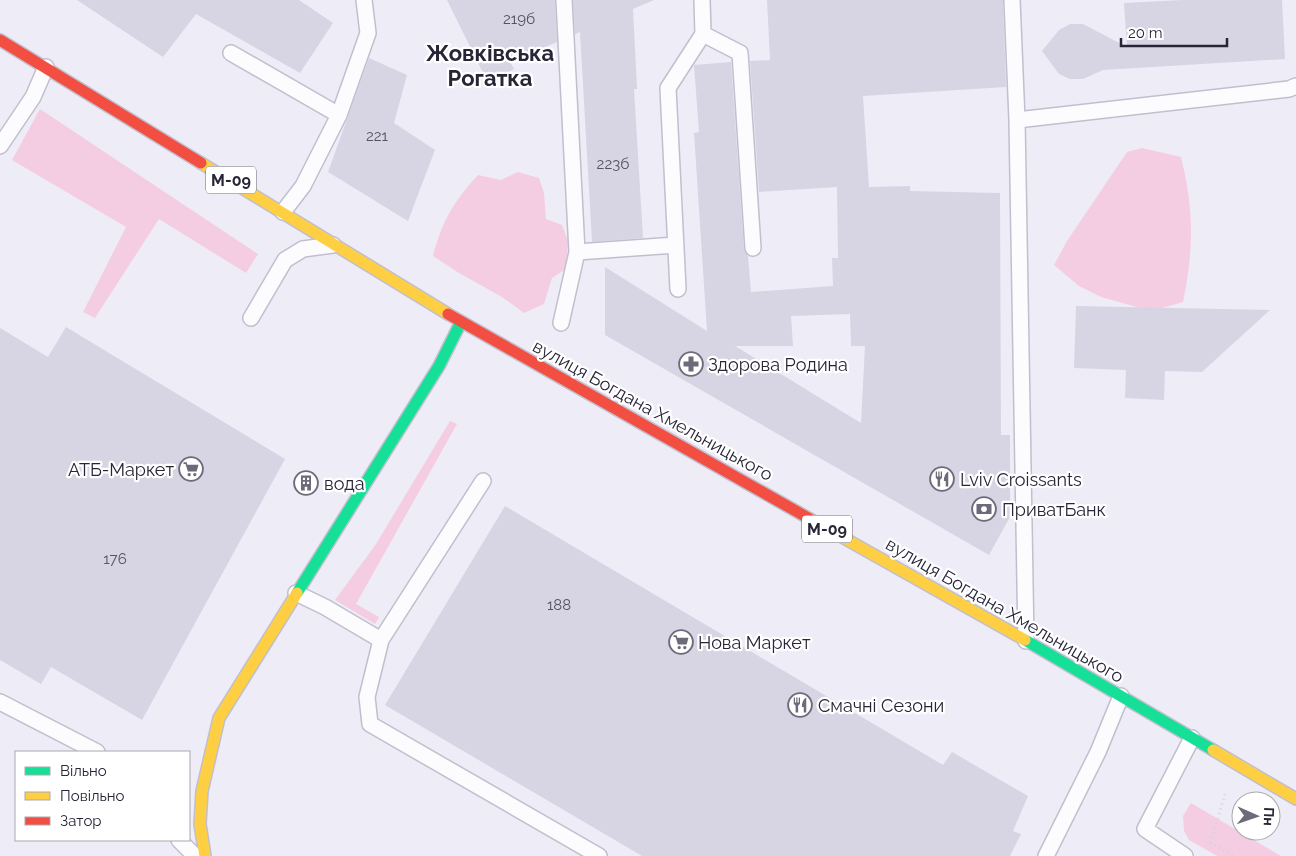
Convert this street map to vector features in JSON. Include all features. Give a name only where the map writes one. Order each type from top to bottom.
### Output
[{"type":"main road","name":"вулиця Богдана Хмельницького","points":[[0,40],[461,322],[1026,641],[1296,799]]},
{"type":"main road","points":[[205,856],[200,824],[202,791],[219,718],[439,366],[461,322]]},
{"type":"lane","points":[[284,212],[303,186],[339,114],[368,33],[364,0]]},
{"type":"lane","points":[[561,323],[577,252],[564,0]]},
{"type":"lane","points":[[678,289],[668,88],[703,34],[702,0]]},
{"type":"lane","points":[[1012,0],[1017,120],[1026,641]]},
{"type":"lane","points":[[703,34],[740,53],[753,248]]},
{"type":"lane","points":[[231,53],[339,114]]},
{"type":"lane","points":[[0,146],[33,97],[46,67]]},
{"type":"lane","points":[[1017,120],[1289,89],[1296,86]]},
{"type":"lane","points":[[251,318],[285,260],[303,249],[334,244]]},
{"type":"lane","points":[[577,252],[676,245]]},
{"type":"lane","points":[[482,481],[381,640],[367,697],[370,724],[599,856]]},
{"type":"lane","points":[[296,593],[325,607],[381,640]]},
{"type":"lane","points":[[1046,856],[1098,752],[1121,696]]},
{"type":"lane","points":[[0,702],[95,751]]},
{"type":"lane","points":[[1185,856],[1145,829],[1192,738]]},
{"type":"lane","points":[[180,841],[195,856]]},
{"type":"path","points":[[1233,856],[1211,843],[1234,761]]},
{"type":"shaded area","points":[[40,109],[258,254],[246,273],[159,219],[95,318],[83,312],[126,227],[12,160]]},
{"type":"shaded area","points":[[1142,148],[1181,157],[1188,194],[1191,229],[1191,247],[1183,302],[1151,311],[1101,297],[1079,286],[1054,265],[1067,241],[1127,152]]},
{"type":"shaded area","points":[[518,172],[539,178],[544,193],[546,219],[562,225],[568,241],[566,269],[552,278],[544,304],[524,313],[502,297],[433,256],[440,232],[450,212],[478,175],[501,180]]},
{"type":"shaded area","points":[[450,421],[457,424],[356,604],[379,617],[375,624],[335,600],[376,544]]},
{"type":"shaded area","points":[[1191,803],[1231,827],[1231,841],[1256,841],[1281,856],[1217,856],[1189,840],[1184,831],[1183,816]]},
{"type":"building","points":[[77,0],[299,0],[333,23],[300,73],[196,14],[163,57]]},
{"type":"building","points":[[447,0],[555,0],[557,42],[510,62],[514,69],[488,83]]},
{"type":"building","points":[[573,0],[654,0],[633,9],[637,89],[634,89],[643,238],[592,242],[580,32],[575,34]]},
{"type":"building","points":[[767,0],[1003,0],[1006,87],[863,96],[869,187],[910,186],[910,191],[1000,193],[1001,435],[1010,435],[1010,517],[989,555],[605,335],[605,267],[707,331],[694,133],[699,132],[694,65],[731,62],[744,249],[748,256],[751,292],[833,286],[832,258],[838,258],[837,187],[759,192],[750,61],[770,60]],"holes":[[[850,314],[851,346],[865,346],[861,423],[735,346],[793,346],[791,316]]]},
{"type":"building","points":[[1182,0],[1282,0],[1285,59],[1103,70],[1083,79],[1070,79],[1059,74],[1042,51],[1059,30],[1070,24],[1083,24],[1127,47],[1124,3]]},
{"type":"building","points":[[369,58],[407,75],[394,123],[435,150],[408,221],[328,172]]},
{"type":"building","points":[[1076,306],[1270,310],[1202,372],[1165,371],[1164,400],[1125,398],[1126,370],[1074,368]]},
{"type":"building","points":[[66,327],[285,459],[142,720],[51,667],[41,684],[0,660],[0,328],[48,357]]},
{"type":"building","points":[[505,506],[943,765],[952,752],[1028,796],[1013,831],[1021,834],[1010,856],[642,856],[385,705]]},
{"type":"traffic: fast","points":[[297,593],[439,366],[461,322]]},
{"type":"traffic: fast","points":[[1025,640],[1213,750]]},
{"type":"traffic: slow","points":[[201,163],[448,314]]},
{"type":"traffic: slow","points":[[810,519],[1025,640]]},
{"type":"traffic: slow","points":[[205,856],[200,824],[202,791],[219,718],[297,593]]},
{"type":"traffic: slow","points":[[1213,750],[1296,799]]},
{"type":"traffic: jam","points":[[0,40],[201,163]]},
{"type":"traffic: jam","points":[[448,314],[810,519]]},
{"type":"place","name":"Здорова Родина","points":[[691,364]]},
{"type":"place","name":"АТБ-Маркет","points":[[191,469]]},
{"type":"place","name":"Lviv Croissants","points":[[942,479]]},
{"type":"place","name":"вода","points":[[306,483]]},
{"type":"place","name":"ПриватБанк","points":[[984,509]]},
{"type":"place","name":"Нова Маркет","points":[[681,642]]},
{"type":"place","name":"Смачні Сезони","points":[[800,705]]},
{"type":"district","name":"Жовківська Рогатка","points":[[490,66]]}]
